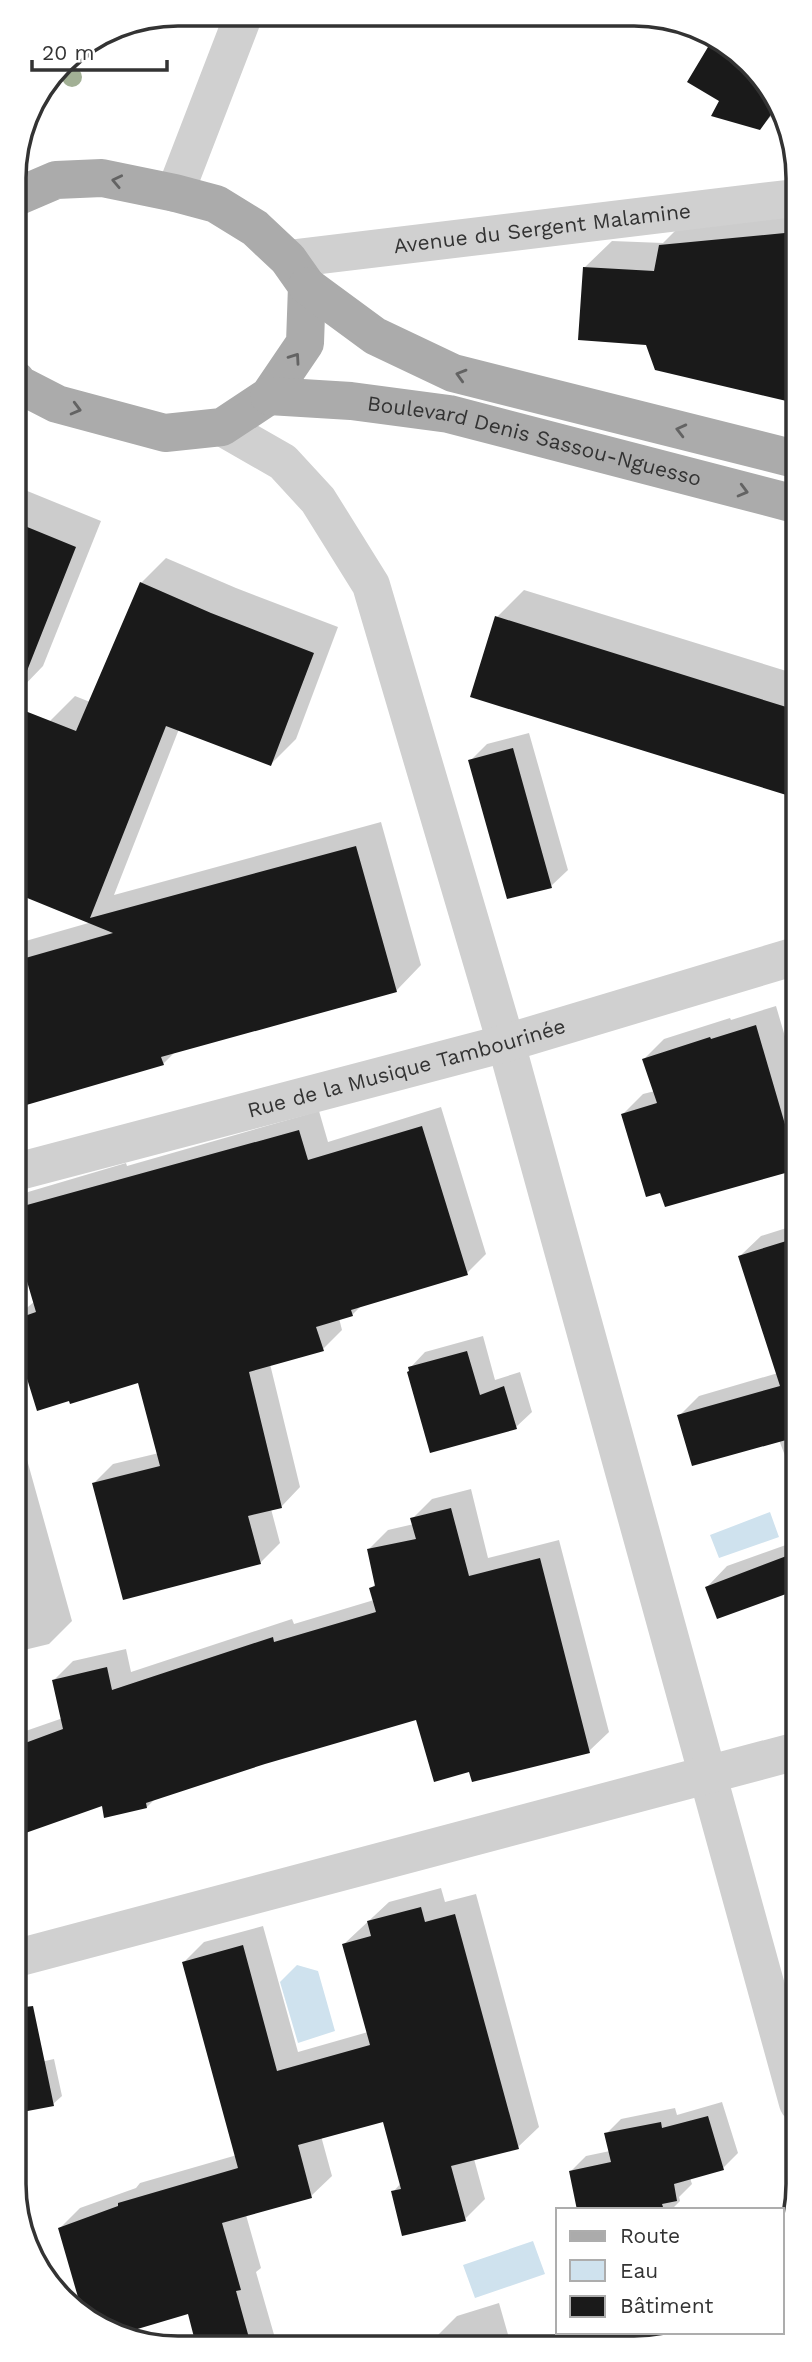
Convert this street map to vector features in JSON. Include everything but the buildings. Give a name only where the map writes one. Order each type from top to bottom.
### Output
[{"type":"main road","points":[[27,192],[55,180],[102,178],[216,204],[256,228],[297,272],[374,336],[453,373],[786,457]]},
{"type":"main road","points":[[27,389],[57,404],[165,433],[222,426],[269,396],[305,343],[297,272]]},
{"type":"main road","name":"Boulevard Denis Sassou-Nguesso","points":[[269,396],[351,401],[449,414],[786,502]]},
{"type":"street","points":[[175,193],[238,26]]},
{"type":"street","name":"Avenue du Sergent Malamine","points":[[297,272],[786,199]]},
{"type":"street","points":[[222,426],[283,462],[318,500],[371,584],[506,1043],[785,2059]]},
{"type":"street","name":"Rue de la Musique Tambourinée","points":[[27,1169],[506,1043],[786,959]]},
{"type":"street","points":[[26,1956],[785,1754]]},
{"type":"water","points":[[770,1512],[779,1537],[719,1558],[710,1535]]},
{"type":"water","points":[[297,1965],[318,1971],[335,2031],[298,2043],[280,1982]]},
{"type":"water","points":[[533,2241],[545,2274],[475,2298],[463,2265]]}]
